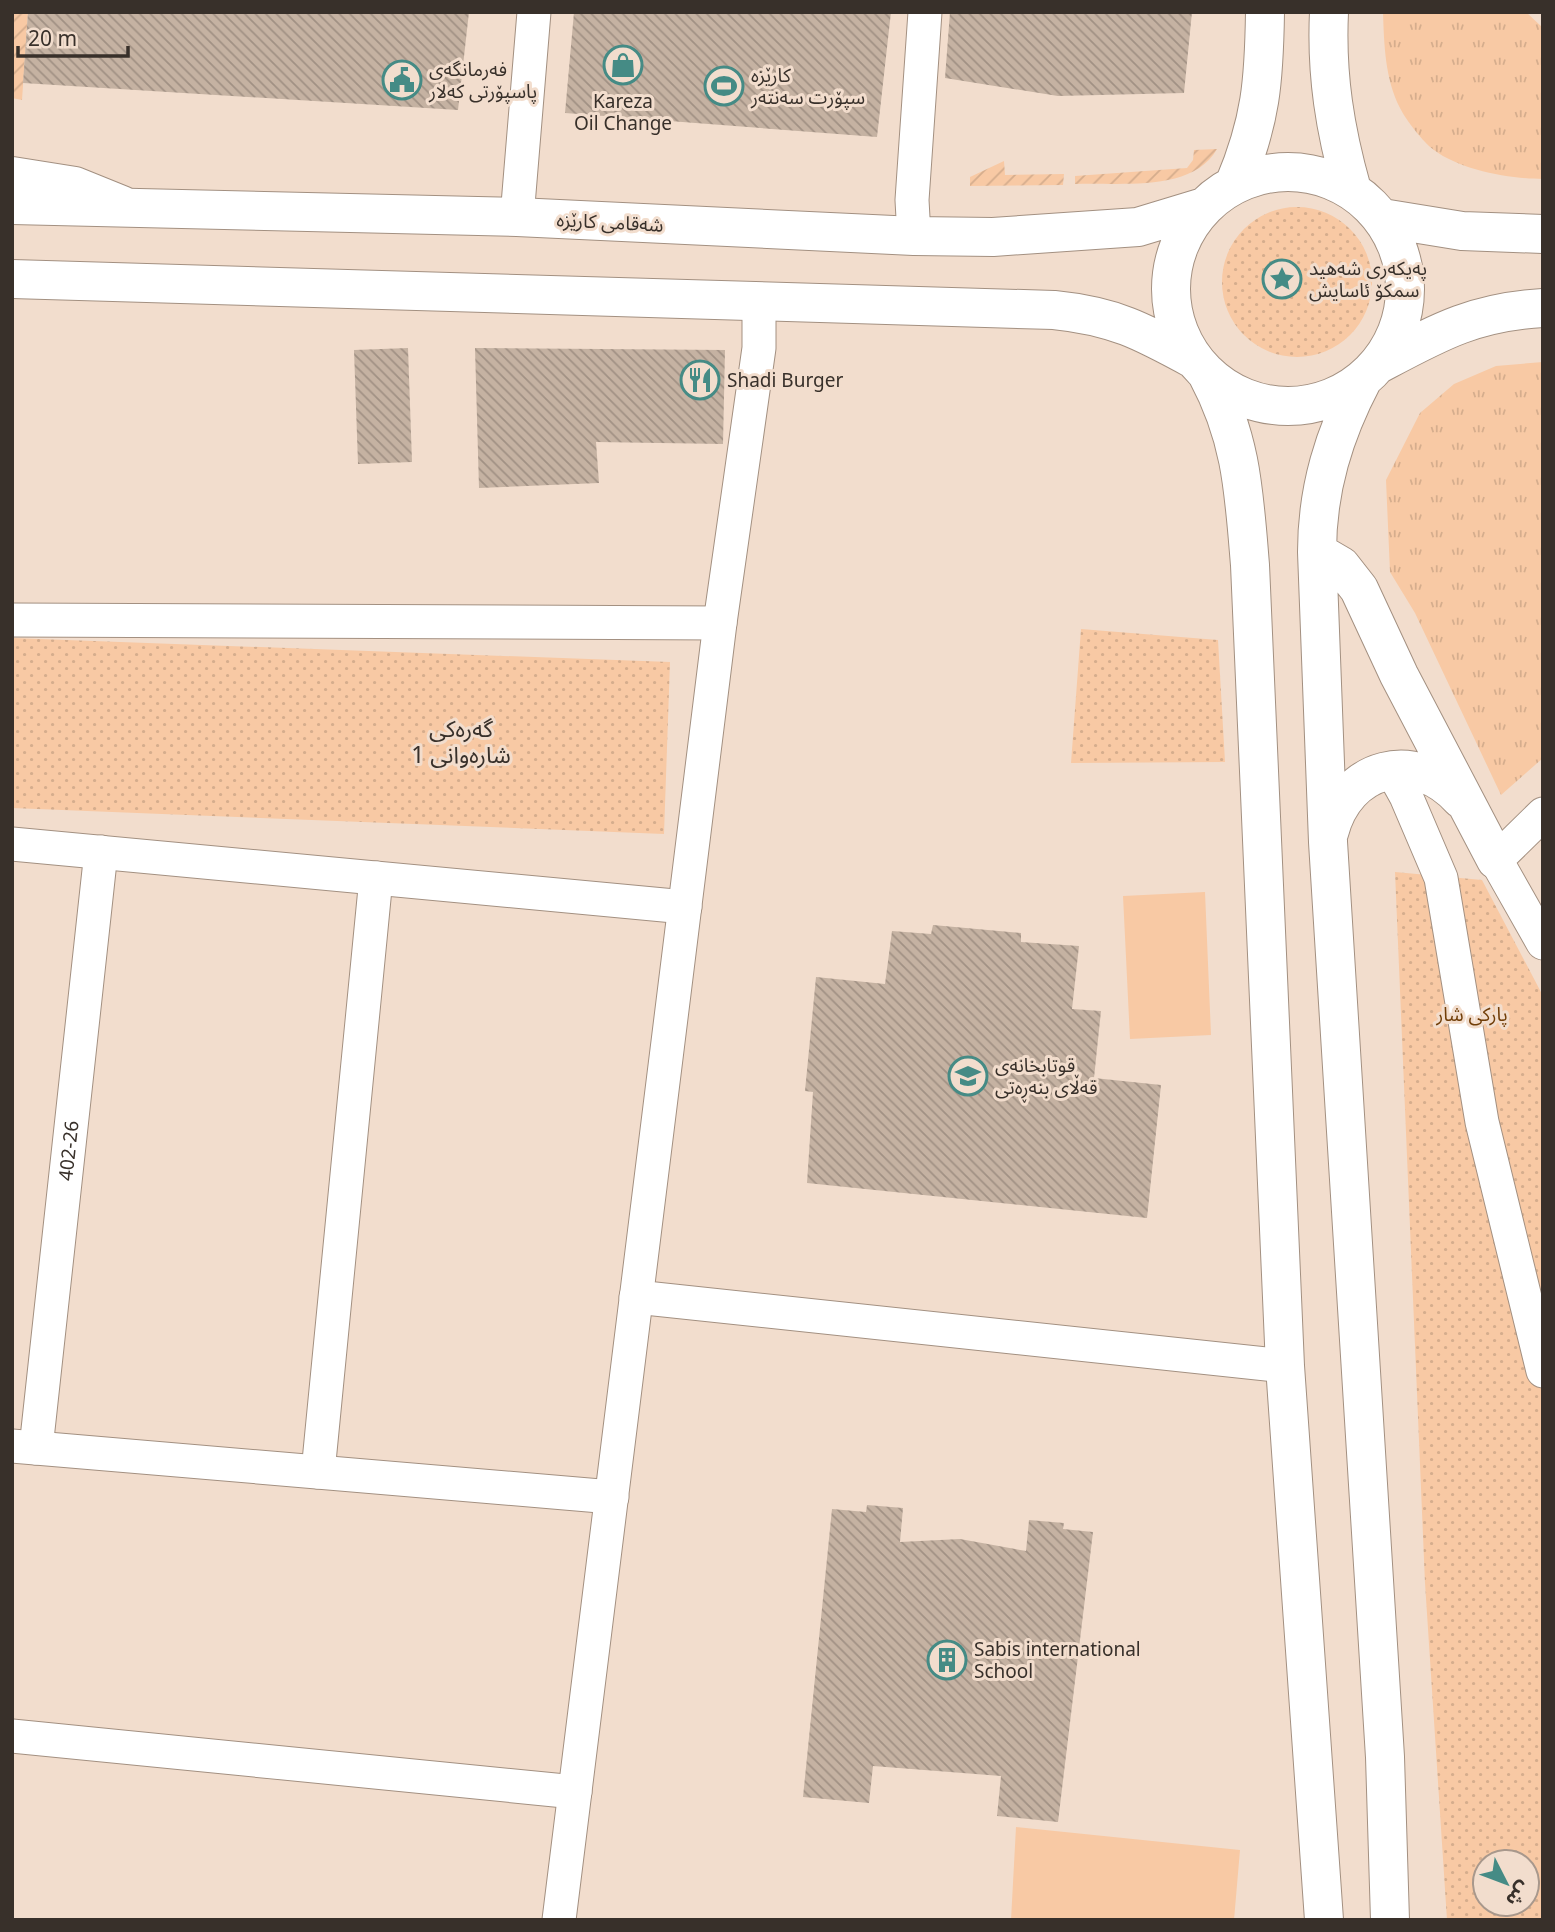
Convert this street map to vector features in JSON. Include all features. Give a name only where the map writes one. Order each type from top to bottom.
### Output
[{"type":"main road","points":[[1234,185],[1259,114],[1265,12]]},
{"type":"main road","points":[[1329,12],[1329,93],[1337,137],[1352,190]]},
{"type":"main road","points":[[1324,1920],[1285,1366],[1250,565],[1242,474],[1234,433],[1201,367],[1178,331],[1171,299],[1172,276],[1185,234],[1204,207],[1234,185],[1263,174],[1294,172],[1324,177],[1352,190],[1382,218],[1400,253],[1406,292],[1402,318],[1392,343],[1370,372],[1340,424],[1326,467],[1319,510],[1317,552],[1329,835],[1385,1757],[1390,1920]]},
{"type":"main road","points":[[12,176],[75,186],[122,205]]},
{"type":"main road","name":"شەقامی کارێزە","points":[[12,205],[122,205],[517,217],[914,236],[993,237],[1138,227],[1204,207]]},
{"type":"main road","points":[[1382,218],[1449,229],[1543,234]]},
{"type":"main road","points":[[12,279],[1092,314],[1146,332],[1201,367],[1235,394],[1267,404],[1301,405],[1335,397],[1370,372],[1462,322],[1499,312],[1543,308]]},
{"type":"main road","points":[[1317,552],[1341,566],[1359,589],[1399,675],[1496,860]]},
{"type":"main road","points":[[1329,835],[1339,805],[1349,792],[1361,781],[1391,769],[1420,770],[1438,778],[1447,783],[1466,804]]},
{"type":"street","points":[[517,217],[534,12]]},
{"type":"street","points":[[914,236],[912,200],[925,12]]},
{"type":"street","points":[[559,1920],[720,623],[759,348],[760,303]]},
{"type":"street","points":[[12,620],[720,623]]},
{"type":"street","points":[[1391,769],[1406,796],[1441,878],[1482,1122],[1543,1371]]},
{"type":"street","points":[[1543,814],[1496,860],[1543,943]]},
{"type":"street","points":[[12,844],[685,907]]},
{"type":"street","name":"402-26","points":[[24,1447],[101,852]]},
{"type":"street","points":[[318,1472],[376,878]]},
{"type":"street","points":[[636,1297],[1285,1366]]},
{"type":"street","points":[[24,1447],[612,1497]]},
{"type":"street","points":[[12,1736],[575,1792]]},
{"type":"green space","points":[[12,12],[28,12],[22,100],[12,98]]},
{"type":"green space","points":[[1383,12],[1526,12],[1543,28],[1543,179],[1501,175],[1471,168],[1445,157],[1425,142],[1403,113],[1391,85]]},
{"type":"green space","points":[[1217,149],[1206,163],[1191,173],[1173,179],[1133,184],[1075,184],[1075,176],[1187,168],[1193,160],[1194,150]]},
{"type":"green space","points":[[1004,161],[1005,175],[1064,174],[1063,185],[970,186],[970,177]]},
{"type":"green space","points":[[1297,207],[1326,213],[1350,229],[1366,253],[1372,282],[1366,311],[1350,335],[1326,351],[1297,357],[1268,351],[1244,335],[1228,311],[1222,282],[1228,253],[1244,229],[1268,213]]},
{"type":"green space","points":[[1543,362],[1543,758],[1501,795],[1415,613],[1390,572],[1386,480],[1420,413],[1454,384],[1496,366]]},
{"type":"green space","points":[[1081,629],[1218,640],[1225,762],[1071,763]]},
{"type":"green space","points":[[12,638],[670,662],[664,834],[12,808]]},
{"type":"green space","name":"پارکی شار","points":[[1395,872],[1482,880],[1543,996],[1543,1920],[1447,1920],[1425,1583]]},
{"type":"green space","points":[[1205,892],[1211,1035],[1130,1039],[1123,896]]},
{"type":"green space","points":[[1016,1827],[1240,1850],[1234,1920],[1011,1920]]},
{"type":"building","points":[[28,12],[469,12],[458,110],[23,83]]},
{"type":"building","points":[[574,12],[891,12],[877,137],[565,113]]},
{"type":"building","points":[[950,12],[1192,12],[1184,93],[1058,96],[945,78]]},
{"type":"building","points":[[408,348],[412,462],[358,464],[354,350]]},
{"type":"building","points":[[475,348],[725,350],[723,444],[596,442],[599,483],[479,488]]},
{"type":"building","points":[[933,925],[1021,933],[1021,942],[1079,946],[1072,1009],[1101,1011],[1094,1078],[1161,1085],[1147,1218],[807,1183],[813,1092],[805,1091],[816,977],[885,984],[892,931],[931,934]]},
{"type":"building","name":"Sabis international School","points":[[867,1505],[903,1508],[900,1542],[960,1539],[1026,1551],[1029,1520],[1064,1523],[1063,1529],[1093,1532],[1058,1822],[997,1816],[1001,1776],[873,1766],[869,1803],[803,1797],[832,1509],[866,1512]]},
{"type":"place","name":"Kareza Oil Change","points":[[623,65]]},
{"type":"place","name":"فەرمانگەی پاسپۆرتی کەلار","points":[[402,80]]},
{"type":"place","name":"کارێزە سپۆرت سەنتەر","points":[[724,86]]},
{"type":"place","name":"پەیکەری شەهید سمکۆ ئاسایش","points":[[1282,279]]},
{"type":"place","name":"Shadi Burger","points":[[700,380]]},
{"type":"place","name":"قوتابخانەی قەڵای بنەڕەتی","points":[[968,1076]]},
{"type":"place","name":"Sabis international School","points":[[947,1660]]},
{"type":"district","name":"گەرەکی شارەوانی 1","points":[[461,741]]}]
